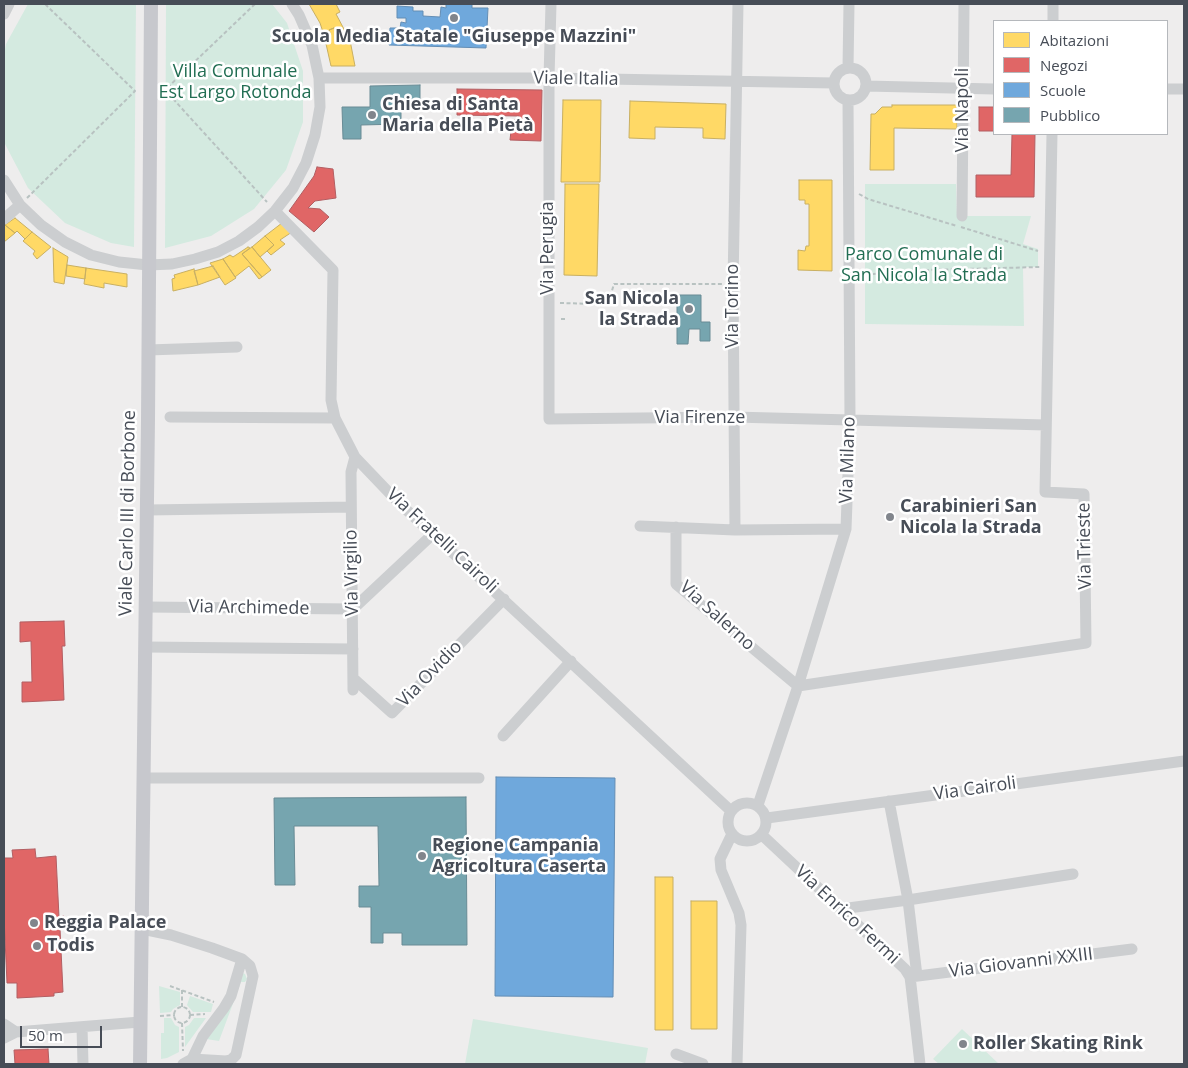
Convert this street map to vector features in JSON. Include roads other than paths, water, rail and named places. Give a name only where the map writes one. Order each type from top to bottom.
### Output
[{"type":"main road","name":"Viale Carlo III di Borbone","points":[[140,1064],[151,4]]},
{"type":"street","points":[[4,14],[9,4]]},
{"type":"street","points":[[4,180],[20,205],[41,225],[65,242],[91,255],[119,262],[148,265],[180,262],[218,252],[238,241],[258,227],[275,211],[293,188],[315,136],[320,107],[319,78],[312,46],[292,4]]},
{"type":"street","name":"Via Perugia","points":[[549,419],[549,78],[551,4]]},
{"type":"street","name":"Via Torino","points":[[735,530],[733,284],[738,4]]},
{"type":"street","points":[[848,68],[849,4]]},
{"type":"street","name":"Via Napoli","points":[[962,216],[964,4]]},
{"type":"street","points":[[1053,4],[1053,20]]},
{"type":"street","points":[[848,68],[862,72],[866,86],[865,91],[858,98],[848,100],[836,93],[834,83],[838,73],[848,68]]},
{"type":"street","name":"Viale Italia","points":[[319,78],[549,78],[834,83]]},
{"type":"street","points":[[866,86],[993,89]]},
{"type":"street","points":[[1168,89],[1184,89]]},
{"type":"street","name":"Via Milano","points":[[758,805],[798,686],[846,529],[850,420],[848,100]]},
{"type":"street","name":"Via Trieste","points":[[798,686],[1086,643],[1084,494],[1045,492],[1052,135]]},
{"type":"street","points":[[4,219],[20,205]]},
{"type":"street","name":"Via Fratelli Cairoli","points":[[275,211],[332,270],[331,400],[335,418],[355,457],[398,502],[731,811]]},
{"type":"street","points":[[148,350],[237,347]]},
{"type":"street","points":[[170,417],[335,418]]},
{"type":"street","name":"Via Firenze","points":[[549,419],[733,417],[1046,425]]},
{"type":"street","name":"Via Virgilio","points":[[353,690],[350,472],[355,457]]},
{"type":"street","points":[[147,510],[351,506]]},
{"type":"street","points":[[640,526],[735,530],[846,529]]},
{"type":"street","name":"Via Salerno","points":[[676,527],[676,584],[798,686]]},
{"type":"street","points":[[353,609],[433,534]]},
{"type":"street","name":"Via Ovidio","points":[[353,678],[392,713],[504,599]]},
{"type":"street","name":"Via Archimede","points":[[146,607],[353,609]]},
{"type":"street","points":[[145,647],[353,649]]},
{"type":"street","points":[[503,736],[571,661]]},
{"type":"street","name":"Via Cairoli","points":[[767,818],[1184,761]]},
{"type":"street","points":[[144,778],[479,778]]},
{"type":"street","points":[[889,801],[908,900],[914,977]]},
{"type":"street","points":[[744,803],[758,805],[765,813],[767,827],[757,839],[743,841],[732,834],[728,822],[731,811],[736,806],[744,803]]},
{"type":"street","points":[[732,834],[720,859],[721,870],[739,913],[741,926],[737,1064]]},
{"type":"street","name":"Via Enrico Fermi","points":[[762,835],[914,977],[920,1064]]},
{"type":"street","points":[[841,909],[1073,874]]},
{"type":"street","points":[[142,929],[171,936],[242,959],[250,966],[253,976],[236,1055],[226,1062],[186,1060]]},
{"type":"street","name":"Via Giovanni XXIII","points":[[914,977],[1132,949]]},
{"type":"street","points":[[186,1060],[231,996],[242,959]]},
{"type":"street","points":[[4,1038],[16,1032],[140,1022]]},
{"type":"street","points":[[4,1024],[16,1032]]},
{"type":"street","points":[[82,1027],[83,1064]]},
{"type":"street","points":[[676,1054],[703,1064]]},
{"type":"place","name":"Scuola Media Statale \"Giuseppe Mazzini\"","points":[[454,18]]},
{"type":"place","name":"Chiesa di Santa Maria della Pietà","points":[[372,115]]},
{"type":"place","name":"San Nicola la Strada","points":[[689,309]]},
{"type":"place","name":"Carabinieri San Nicola la Strada","points":[[890,517]]},
{"type":"place","name":"Regione Campania Agricoltura Caserta","points":[[422,856]]},
{"type":"place","name":"Reggia Palace","points":[[34,923]]},
{"type":"place","name":"Todis","points":[[37,946]]},
{"type":"place","name":"Roller Skating Rink","points":[[963,1044]]},
{"type":"park label","name":"Villa Comunale Est Largo Rotonda","points":[[235,82]]},
{"type":"park label","name":"Parco Comunale di San Nicola la Strada","points":[[924,265]]}]
